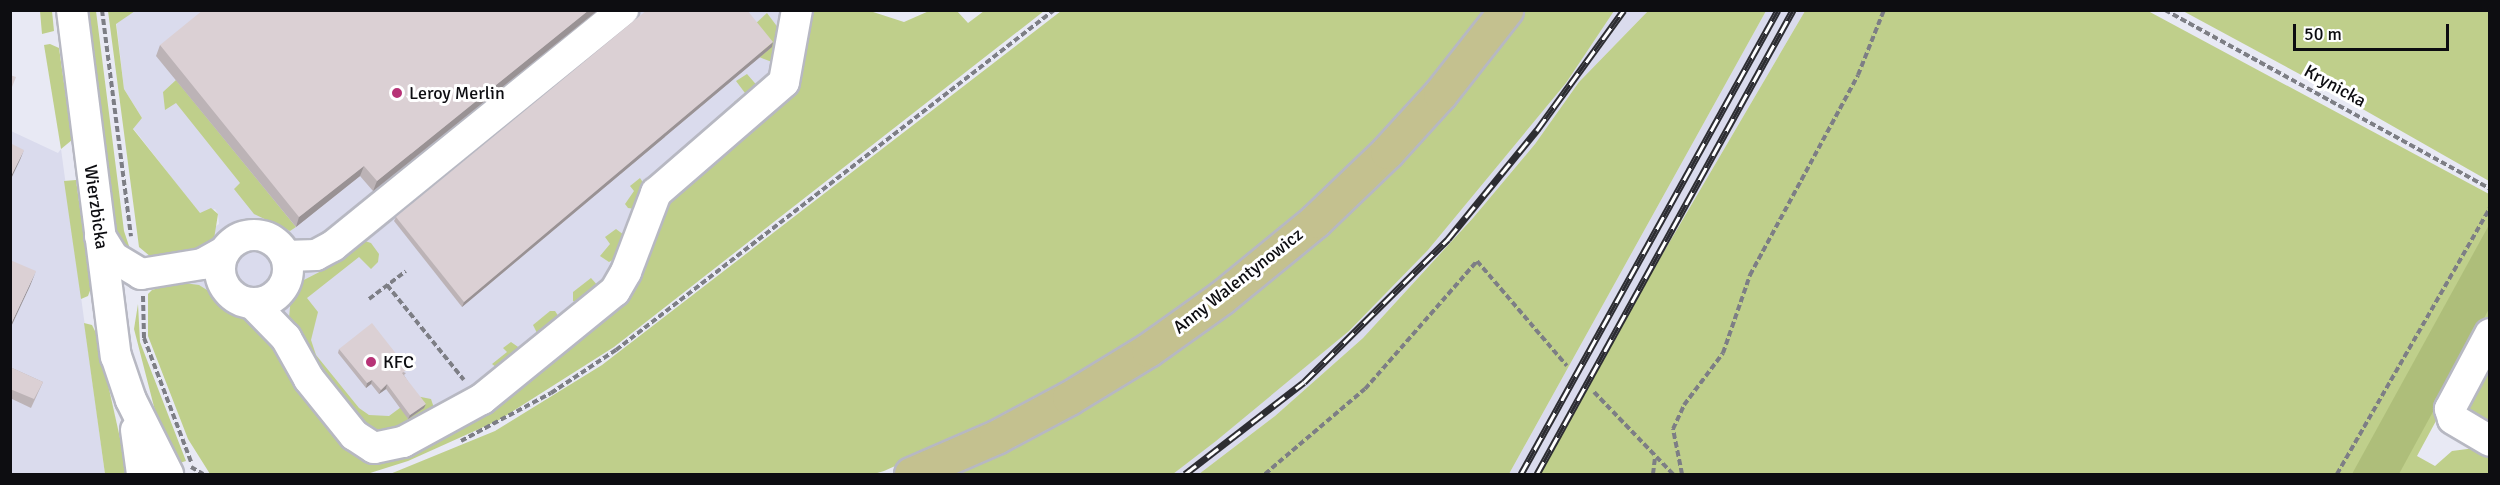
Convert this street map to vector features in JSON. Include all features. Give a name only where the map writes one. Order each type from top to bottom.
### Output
[{"type":"main road","name":"Anny Walentynowicz","points":[[911,474],[996,437],[1102,379],[1172,333],[1256,271],[1387,152],[1440,94],[1506,10]]},
{"type":"street","name":"Wierzbicka","points":[[72,10],[117,357],[131,400],[142,474]]},
{"type":"street","points":[[286,256],[316,255],[333,246],[623,10]]},
{"type":"street","points":[[190,267],[225,286],[241,300],[252,303],[286,338],[309,379],[354,435],[374,448],[403,442],[479,400],[615,291],[626,272],[656,193],[784,82],[797,10]]},
{"type":"street","points":[[100,236],[114,257],[141,274],[190,267],[224,252],[240,237],[253,234],[267,237],[286,256],[288,269],[277,294],[252,303]]},
{"type":"street","points":[[224,252],[220,269],[225,286]]},
{"type":"street","points":[[114,334],[127,296],[141,274]]},
{"type":"street","points":[[2490,334],[2450,409],[2453,420],[2490,441]]},
{"type":"street","name":"Wierzbicka","points":[[131,400],[180,471]]},
{"type":"path","points":[[102,10],[130,231],[141,274],[144,338],[189,449],[180,471],[203,474]]},
{"type":"path","points":[[450,447],[490,428],[616,350],[1054,10]]},
{"type":"path","points":[[1682,474],[1673,429],[1684,405],[1724,353],[1750,275],[1858,75],[1884,10]]},
{"type":"path","name":"Krynicka","points":[[2165,10],[2490,189]]},
{"type":"path","points":[[2337,474],[2490,208]]},
{"type":"path","points":[[1265,474],[1365,389],[1477,261],[1567,366]]},
{"type":"path","points":[[369,299],[406,271]]},
{"type":"path","points":[[387,285],[479,400]]},
{"type":"path","points":[[1593,392],[1673,474]]},
{"type":"path","points":[[1653,474],[1655,457]]},
{"type":"shaded area","points":[[115,11],[816,11],[806,92],[700,200],[398,455],[217,294],[159,285],[152,290],[152,271],[219,224],[218,214],[215,209],[200,214],[133,128],[142,118],[124,89]]},
{"type":"shaded area","points":[[1614,11],[1648,11],[1579,82],[1535,144],[1473,218],[1363,338],[1275,416],[1199,474],[1173,474],[1349,331],[1428,250],[1566,83]]},
{"type":"shaded area","points":[[1766,11],[1805,11],[1642,289],[1540,474],[1509,474]]},
{"type":"shaded area","points":[[11,131],[58,153],[61,149],[105,474],[11,474]]},
{"type":"green space","points":[[40,11],[52,11],[54,31],[42,34]]},
{"type":"green space","points":[[86,11],[96,11],[124,231],[130,249],[113,232]]},
{"type":"green space","points":[[108,11],[135,11],[116,24],[124,89],[142,118],[133,129],[200,213],[211,208],[218,214],[214,239],[202,250],[151,257],[139,247]]},
{"type":"green space","points":[[805,11],[870,11],[904,22],[929,11],[957,11],[968,23],[984,11],[1044,11],[614,347],[499,420],[408,461],[367,474],[210,474],[188,439],[148,336],[148,294],[152,290],[177,282],[199,285],[257,321],[359,453],[606,310],[667,197],[784,102],[792,91]]},
{"type":"green space","points":[[1061,11],[1489,11],[1413,104],[1297,218],[1180,309],[1103,361],[1002,418],[884,471],[874,474],[390,474],[495,431],[602,365]]},
{"type":"green space","points":[[1523,11],[1614,11],[1566,83],[1428,250],[1349,331],[1216,441],[1173,474],[944,474],[1188,340]]},
{"type":"green space","points":[[1648,11],[1766,11],[1509,474],[1199,474],[1275,416],[1363,338],[1473,218],[1535,144],[1579,82]]},
{"type":"green space","points":[[1805,11],[2148,11],[2489,194],[2489,323],[2417,456],[2435,466],[2452,451],[2475,448],[2489,456],[2489,474],[1540,474],[1642,289]]},
{"type":"green space","points":[[2183,11],[2489,11],[2489,181],[2331,91]]},
{"type":"green space","points":[[767,13],[779,29],[776,60],[772,62],[759,57],[754,25]]},
{"type":"green space","points":[[50,44],[59,48],[72,140],[61,149],[44,45]]},
{"type":"green space","points":[[747,74],[760,89],[740,106],[734,102],[745,93],[736,81]]},
{"type":"green space","points":[[176,80],[296,227],[290,231],[254,214],[234,189],[240,183],[176,103],[165,110],[163,92]]},
{"type":"green space","points":[[640,178],[646,187],[635,209],[628,208],[625,204],[634,191],[630,186]]},
{"type":"green space","points":[[76,180],[91,288],[88,296],[81,299],[64,181]]},
{"type":"green space","points":[[2489,225],[2489,309],[2399,474],[2352,474]]},
{"type":"green space","points":[[616,229],[624,235],[617,258],[609,262],[600,256],[610,244],[605,237]]},
{"type":"green space","points":[[362,240],[371,243],[379,254],[378,262],[371,269],[359,257],[307,298],[318,312],[311,340],[316,355],[359,408],[369,415],[389,416],[416,396],[431,399],[435,411],[394,437],[362,431],[293,331],[289,318],[291,296],[300,282],[329,267]]},
{"type":"green space","points":[[591,278],[599,287],[577,303],[573,301],[573,292]]},
{"type":"green space","points":[[138,304],[140,342],[186,461],[173,465],[161,434],[134,329]]},
{"type":"green space","points":[[550,311],[555,311],[559,317],[544,334],[537,333],[533,325]]},
{"type":"green space","points":[[84,323],[92,325],[97,335],[128,474],[105,474]]},
{"type":"green space","points":[[511,342],[521,349],[496,367],[492,364],[507,352],[503,348]]},
{"type":"green space","points":[[2489,349],[2489,428],[2461,413]]},
{"type":"building","name":"Leroy Merlin","points":[[203,10],[589,10],[377,181],[364,166],[299,217],[160,45]]},
{"type":"building","points":[[647,10],[747,10],[773,42],[464,302],[396,217]]},
{"type":"building","points":[[10,75],[16,77],[10,92]]},
{"type":"building","points":[[10,143],[24,150],[10,178]]},
{"type":"building","points":[[10,260],[36,271],[10,326]]},
{"type":"building","name":"KFC","points":[[372,323],[408,369],[402,373],[426,404],[410,415],[387,384],[381,390],[372,380],[367,383],[339,349]]},
{"type":"building","points":[[10,367],[43,382],[34,399],[10,389]]},
{"type":"railway","points":[[1185,474],[1304,382],[1448,239],[1537,130],[1624,10]]},
{"type":"railway","points":[[1521,474],[1778,10]]},
{"type":"railway","points":[[1537,474],[1793,10]]},
{"type":"place","name":"Leroy Merlin","points":[[397,93]]},
{"type":"place","name":"KFC","points":[[371,362]]}]
